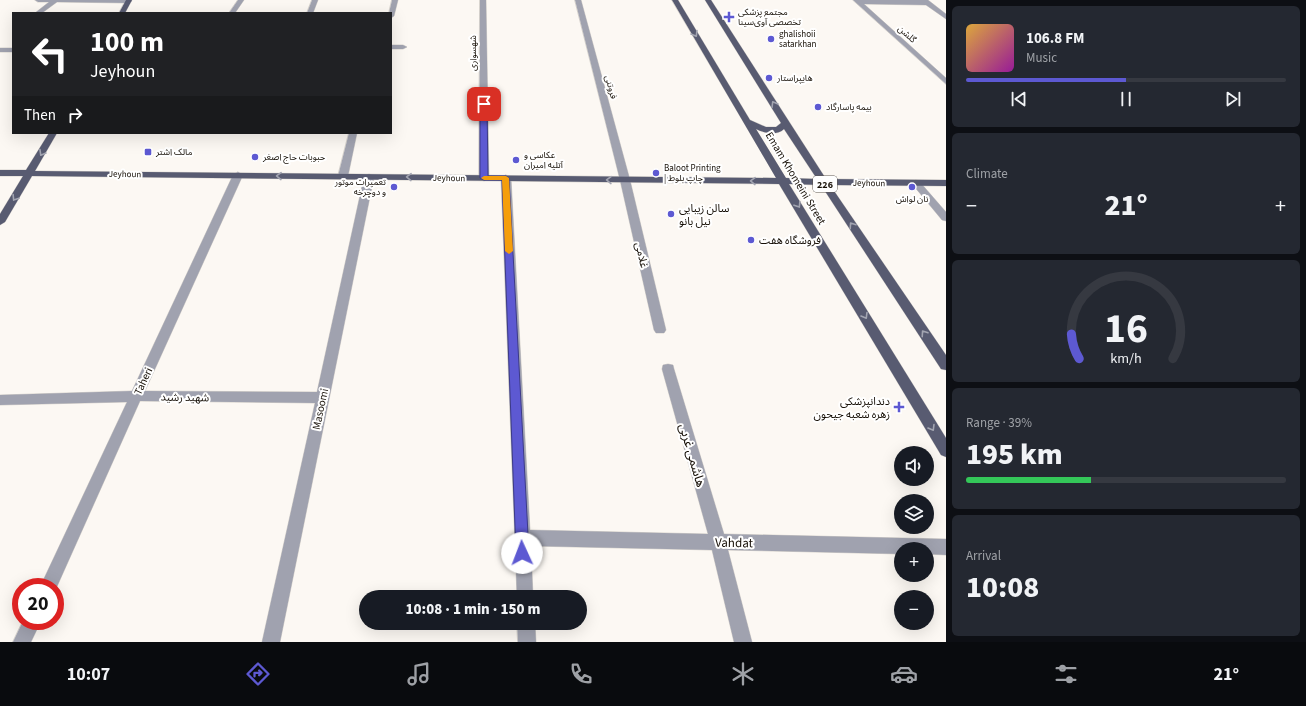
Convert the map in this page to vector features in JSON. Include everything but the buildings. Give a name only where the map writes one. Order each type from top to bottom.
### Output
[{"type":"main road","points":[[123,12],[129,0]]},
{"type":"main road","name":"Emam Khomeini Street","points":[[676,0],[783,182],[946,451]]},
{"type":"main road","name":"Emam Khomeini Street","points":[[708,0],[785,124],[946,365]]},
{"type":"main road","points":[[748,122],[765,130],[778,130],[785,124]]},
{"type":"main road","points":[[0,222],[52,134]]},
{"type":"main road","name":"Jeyhoun","points":[[0,173],[946,183]]},
{"type":"street","points":[[38,0],[129,0]]},
{"type":"street","points":[[39,12],[56,0]]},
{"type":"street","points":[[233,12],[241,0]]},
{"type":"street","points":[[310,12],[315,0]]},
{"type":"street","points":[[392,12],[395,0]]},
{"type":"street","name":"شهسواری","points":[[483,0],[484,178]]},
{"type":"street","name":"فروتنی","points":[[578,0],[625,180]]},
{"type":"street","points":[[857,1],[926,2],[946,18]]},
{"type":"street","name":"گلشن","points":[[857,1],[946,82]]},
{"type":"street","points":[[392,47],[403,47]]},
{"type":"street","points":[[0,50],[12,50]]},
{"type":"street","points":[[343,176],[353,134]]},
{"type":"street","name":"Taheri","points":[[52,578],[238,175]]},
{"type":"street","name":"Masoomi","points":[[271,642],[369,177]]},
{"type":"street","points":[[506,178],[525,590]]},
{"type":"street","name":"غلامی","points":[[625,180],[660,330]]},
{"type":"street","points":[[916,183],[946,218]]},
{"type":"street","name":"هاشمی غربی","points":[[668,369],[718,541],[743,642]]},
{"type":"street","name":"شهید رشید","points":[[0,400],[136,396],[322,398]]},
{"type":"street","name":"Vahdat","points":[[522,538],[946,547]]},
{"type":"street","points":[[22,642],[28,630]]},
{"type":"street","points":[[526,630],[527,642]]},
{"type":"slow traffic","points":[[484,178],[506,178],[509,251]]},
{"type":"place","name":"مجتمع پزشکی تخصصی آوی‌سینا","points":[[729,17]]},
{"type":"place","name":"ghalishoii satarkhan","points":[[771,39]]},
{"type":"place","name":"هایپراستار","points":[[769,78]]},
{"type":"place","name":"بیمه پاسارگاد","points":[[818,107]]},
{"type":"place","name":"مالک اشتر","points":[[148,152]]},
{"type":"place","name":"حبوبات حاج اصغر","points":[[255,157]]},
{"type":"place","name":"عکاسی و آتلیه امیران","points":[[516,160]]},
{"type":"place","name":"Baloot Printing | چاپ بلوط","points":[[656,173]]},
{"type":"place","name":"تعمیرات موتور و دوچرخه","points":[[394,187]]},
{"type":"place","name":"نان لواش","points":[[912,187]]},
{"type":"place","name":"سالن زیبایی نیل بانو","points":[[671,214]]},
{"type":"place","name":"فروشگاه هفت","points":[[751,240]]},
{"type":"place","name":"دندانپزشکی زهره شعبه جیحون","points":[[899,407]]},
{"type":"route","points":[[484,104],[484,178],[506,178],[522,553]]}]
